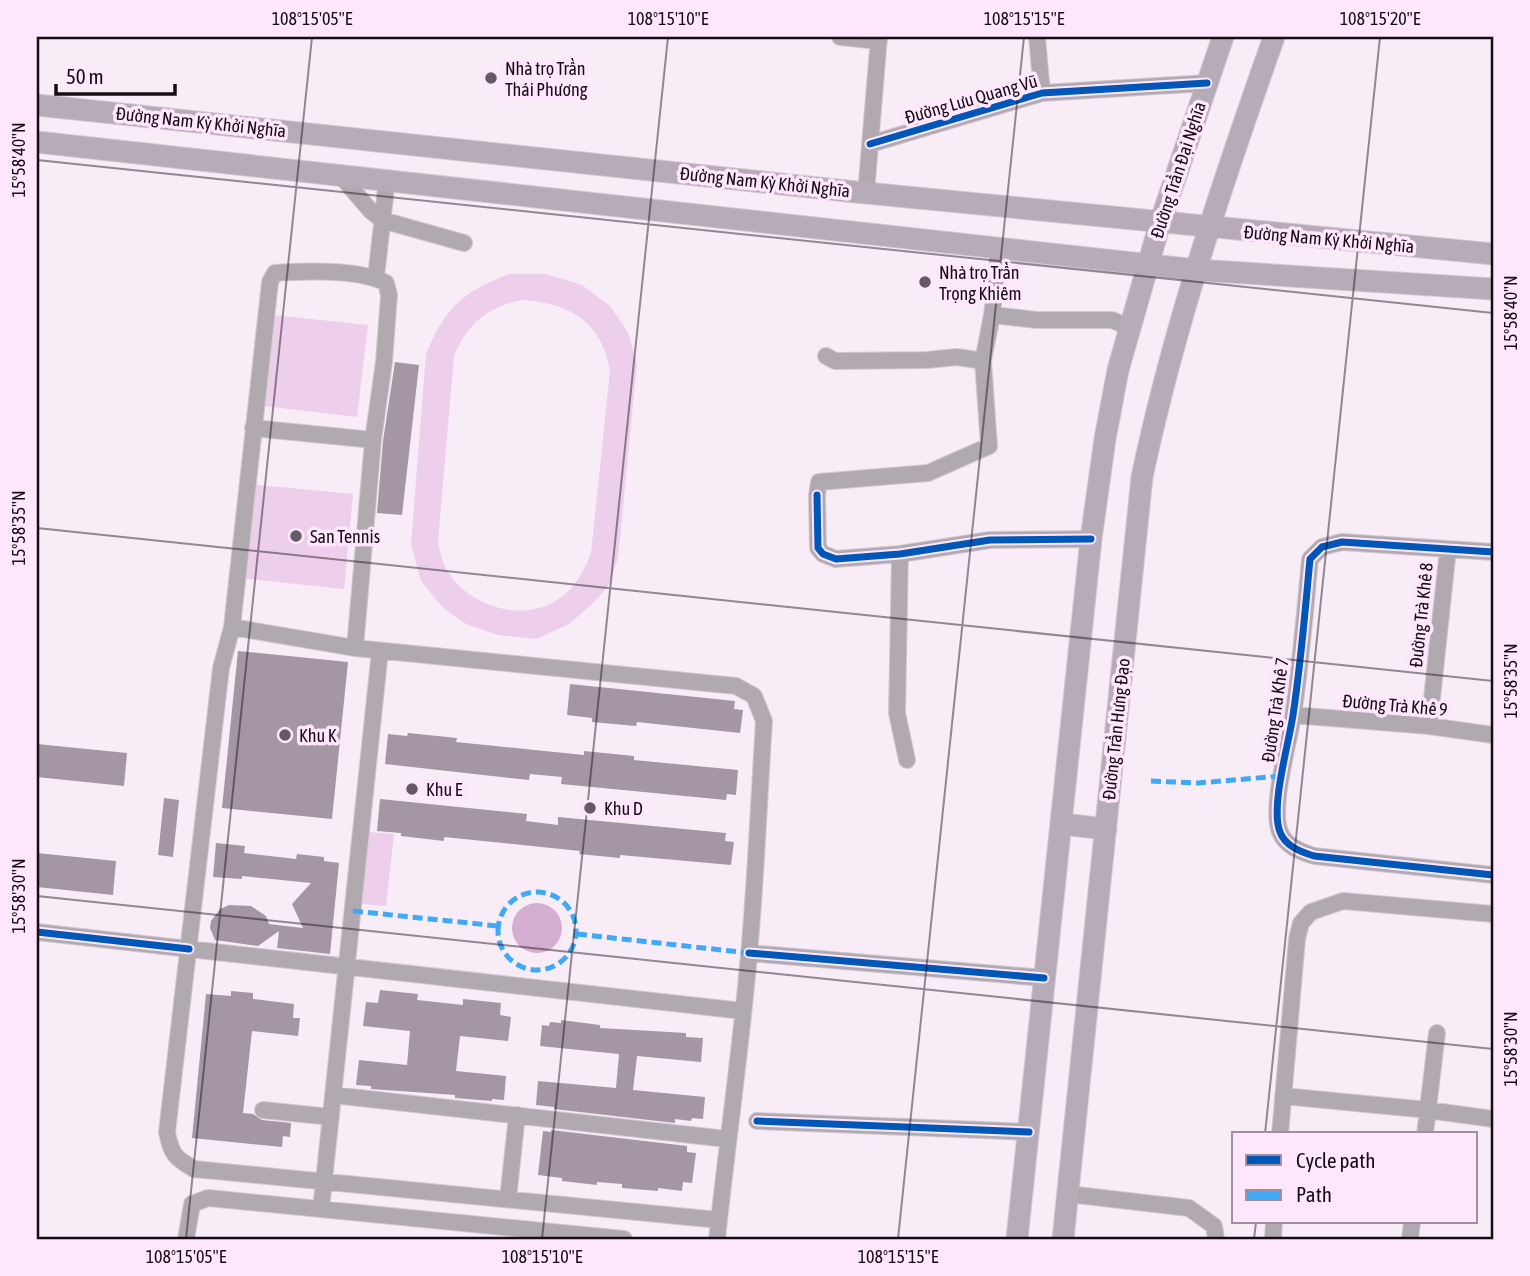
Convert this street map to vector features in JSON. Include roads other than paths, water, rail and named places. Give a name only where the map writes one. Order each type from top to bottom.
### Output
[{"type":"main road","name":"Đường Trần Đại Nghĩa","points":[[1148,263],[1223,37]]},
{"type":"main road","points":[[1210,227],[1220,189],[1274,37]]},
{"type":"main road","name":"Đường Nam Kỳ Khởi Nghĩa","points":[[37,105],[866,193],[1493,254]]},
{"type":"main road","name":"Đường Nam Kỳ Khởi Nghĩa","points":[[37,142],[1197,270],[1493,289]]},
{"type":"main road","name":"Đường Trần Hưng Đạo","points":[[1063,1239],[1142,477],[1159,396],[1210,227]]},
{"type":"main road","points":[[1017,1239],[1091,539],[1118,370],[1148,263]]},
{"type":"main road","points":[[1062,824],[1105,829]]},
{"type":"street","points":[[839,37],[879,39],[866,193]]},
{"type":"street","points":[[1037,37],[1042,93]]},
{"type":"street","name":"Đường Lưu Quang Vũ","points":[[870,144],[1042,93],[1207,83]]},
{"type":"street","points":[[340,175],[382,220],[464,243]]},
{"type":"street","points":[[376,277],[387,180]]},
{"type":"street","points":[[999,247],[992,314],[983,361],[989,446],[929,473],[819,482],[816,540],[823,554],[836,559],[900,554],[990,540],[1091,539]]},
{"type":"street","points":[[355,648],[389,295],[386,283],[376,277],[309,270],[275,272],[266,317],[232,627],[221,668],[167,1132],[170,1150],[194,1169],[719,1220]]},
{"type":"street","points":[[992,314],[1037,320],[1112,320],[1129,327]]},
{"type":"street","points":[[826,356],[835,360],[927,360],[957,357],[983,361]]},
{"type":"street","points":[[253,428],[373,440]]},
{"type":"street","name":"Đường Trà Khê 7","points":[[1493,552],[1342,541],[1322,547],[1311,559],[1293,715],[1278,813],[1281,835],[1289,844],[1314,856],[1493,875]]},
{"type":"street","name":"Đường Trà Khê 8","points":[[1429,726],[1448,549]]},
{"type":"street","points":[[900,554],[897,713],[907,760]]},
{"type":"street","points":[[232,627],[380,651],[736,686],[754,696],[764,721],[749,953],[717,1239]]},
{"type":"street","points":[[321,1209],[380,651]]},
{"type":"street","name":"Đường Trà Khê 9","points":[[1293,715],[1429,726],[1493,735]]},
{"type":"street","points":[[1280,1132],[1297,939],[1301,923],[1311,912],[1343,901],[1493,914]]},
{"type":"street","points":[[37,932],[743,1011]]},
{"type":"street","points":[[749,953],[1044,978]]},
{"type":"street","points":[[1425,1132],[1437,1032]]},
{"type":"street","points":[[333,1095],[727,1139]]},
{"type":"street","points":[[1283,1096],[1493,1119]]},
{"type":"street","points":[[263,1110],[331,1117]]},
{"type":"street","points":[[508,1199],[517,1115]]},
{"type":"street","points":[[757,1121],[1029,1132]]},
{"type":"street","points":[[1068,1194],[1189,1208],[1214,1226],[1216,1239]]},
{"type":"street","points":[[186,1239],[192,1204],[208,1198],[624,1239]]},
{"type":"place","name":"Nhà trọ Trần Thái Phương","points":[[491,78]]},
{"type":"place","name":"Nhà trọ Trần Trọng Khiêm","points":[[925,282]]},
{"type":"place","name":"San Tennis","points":[[296,536]]},
{"type":"place","name":"Khu K","points":[[285,735]]},
{"type":"place","name":"Khu E","points":[[412,789]]},
{"type":"place","name":"Khu D","points":[[590,808]]}]
